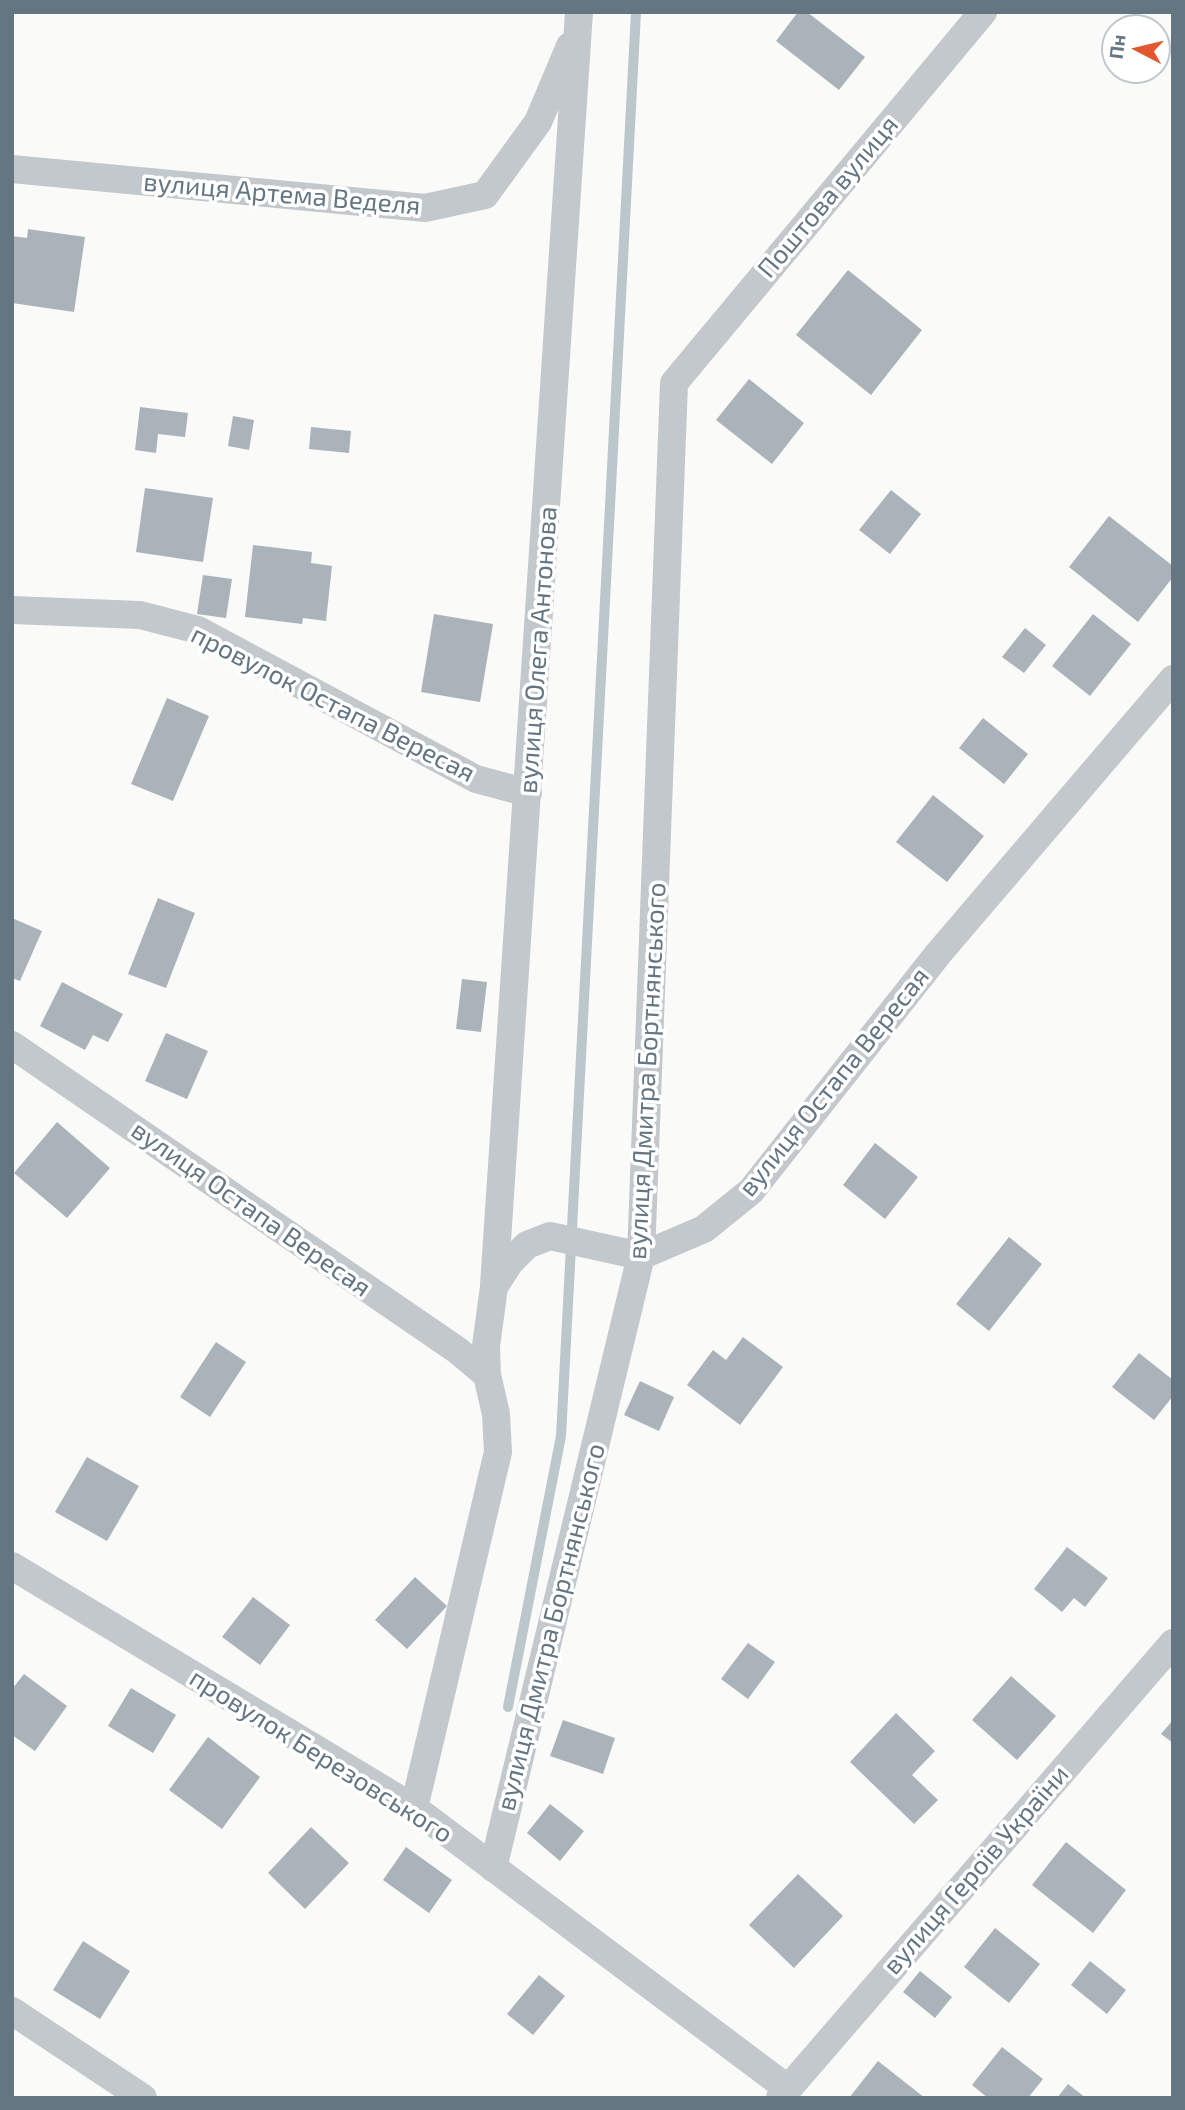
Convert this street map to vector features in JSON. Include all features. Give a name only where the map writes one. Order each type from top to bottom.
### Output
[{"type":"street","name":"Поштова вулиця","points":[[674,383],[983,12]]},
{"type":"street","name":"вулиця Артема Веделя","points":[[12,169],[425,208],[485,195],[538,122],[579,20]]},
{"type":"street","name":"вулиця Олега Антонова","points":[[494,1287],[579,20]]},
{"type":"street","name":"вулиця Дмитра Бортнянського","points":[[493,1868],[641,1256],[674,383]]},
{"type":"street","name":"провулок Остапа Вересая","points":[[12,610],[140,615],[198,630],[476,779],[528,793]]},
{"type":"street","name":"вулиця Остапа Вересая","points":[[641,1256],[704,1229],[751,1191],[938,954],[1173,678]]},
{"type":"street","name":"вулиця Остапа Вересая","points":[[12,1045],[457,1350],[487,1375]]},
{"type":"street","points":[[414,1808],[498,1452],[496,1414],[487,1375],[486,1346],[494,1287],[510,1262],[527,1245],[550,1236],[641,1256]]},
{"type":"street","name":"провулок Березовського","points":[[12,1566],[414,1808],[783,2093]]},
{"type":"street","name":"вулиця Героїв України","points":[[783,2093],[1173,1643]]},
{"type":"street","points":[[12,2011],[144,2098]]},
{"type":"building","points":[[798,12],[807,12],[865,57],[839,90],[776,41]]},
{"type":"building","points":[[28,229],[85,237],[74,312],[12,303],[12,236],[27,238]]},
{"type":"building","points":[[848,270],[922,330],[871,395],[796,335]]},
{"type":"building","points":[[749,379],[804,423],[772,464],[716,420]]},
{"type":"building","points":[[140,407],[188,413],[185,437],[158,434],[156,453],[135,450]]},
{"type":"building","points":[[233,416],[254,420],[249,450],[228,446]]},
{"type":"building","points":[[311,427],[351,431],[349,453],[309,449]]},
{"type":"building","points":[[145,488],[213,498],[203,562],[136,552]]},
{"type":"building","points":[[891,490],[921,514],[890,554],[859,530]]},
{"type":"building","points":[[1109,516],[1173,566],[1173,577],[1138,622],[1069,567]]},
{"type":"building","points":[[253,545],[312,552],[311,563],[332,566],[326,621],[303,618],[302,624],[245,617]]},
{"type":"building","points":[[203,575],[232,579],[226,618],[197,614]]},
{"type":"building","points":[[434,614],[493,624],[480,702],[421,692]]},
{"type":"building","points":[[1093,614],[1131,644],[1090,696],[1052,666]]},
{"type":"building","points":[[1025,628],[1046,645],[1024,673],[1002,657]]},
{"type":"building","points":[[167,698],[209,716],[173,801],[131,784]]},
{"type":"building","points":[[983,718],[1028,754],[1004,784],[959,748]]},
{"type":"building","points":[[933,795],[984,836],[947,882],[896,842]]},
{"type":"building","points":[[158,898],[195,913],[166,988],[128,974]]},
{"type":"building","points":[[12,918],[42,931],[20,981],[12,978]]},
{"type":"building","points":[[462,979],[487,982],[481,1032],[456,1029]]},
{"type":"building","points":[[62,982],[123,1014],[108,1042],[93,1035],[85,1050],[40,1026]]},
{"type":"building","points":[[166,1033],[208,1051],[187,1099],[145,1081]]},
{"type":"building","points":[[57,1122],[110,1168],[67,1218],[14,1173]]},
{"type":"building","points":[[875,1143],[918,1177],[885,1219],[843,1185]]},
{"type":"building","points":[[1009,1237],[1042,1264],[989,1331],[956,1304]]},
{"type":"building","points":[[743,1337],[783,1367],[740,1425],[687,1385],[713,1350],[726,1360]]},
{"type":"building","points":[[216,1342],[246,1362],[210,1417],[180,1397]]},
{"type":"building","points":[[1139,1353],[1173,1380],[1173,1396],[1154,1420],[1112,1387]]},
{"type":"building","points":[[640,1381],[674,1397],[659,1431],[624,1415]]},
{"type":"building","points":[[87,1457],[139,1486],[107,1541],[55,1512]]},
{"type":"building","points":[[1067,1547],[1108,1578],[1085,1607],[1074,1598],[1062,1612],[1034,1589]]},
{"type":"building","points":[[415,1577],[447,1606],[407,1649],[375,1620]]},
{"type":"building","points":[[253,1597],[290,1625],[260,1665],[222,1637]]},
{"type":"building","points":[[748,1643],[775,1662],[748,1699],[721,1679]]},
{"type":"building","points":[[24,1674],[67,1706],[35,1751],[12,1735],[12,1689]]},
{"type":"building","points":[[1011,1676],[1056,1716],[1017,1760],[972,1720]]},
{"type":"building","points":[[131,1688],[176,1715],[153,1753],[108,1726]]},
{"type":"building","points":[[896,1713],[935,1751],[912,1775],[938,1800],[914,1824],[850,1762]]},
{"type":"building","points":[[563,1720],[615,1738],[603,1774],[550,1756]]},
{"type":"building","points":[[1173,1720],[1173,1743],[1161,1734]]},
{"type":"building","points":[[208,1737],[260,1777],[222,1829],[169,1790]]},
{"type":"building","points":[[550,1804],[584,1831],[560,1861],[527,1833]]},
{"type":"building","points":[[311,1827],[349,1863],[305,1909],[268,1873]]},
{"type":"building","points":[[1066,1842],[1126,1890],[1093,1933],[1032,1885]]},
{"type":"building","points":[[406,1847],[452,1880],[429,1913],[383,1880]]},
{"type":"building","points":[[798,1874],[843,1916],[794,1968],[749,1925]]},
{"type":"building","points":[[995,1928],[1040,1964],[1009,2003],[964,1967]]},
{"type":"building","points":[[83,1941],[130,1971],[100,2019],[53,1990]]},
{"type":"building","points":[[1090,1961],[1126,1990],[1107,2014],[1071,1985]]},
{"type":"building","points":[[920,1971],[952,1997],[935,2018],[903,1992]]},
{"type":"building","points":[[539,1975],[565,1996],[533,2035],[507,2014]]},
{"type":"building","points":[[1002,2047],[1043,2079],[1028,2098],[988,2098],[972,2085]]},
{"type":"building","points":[[878,2061],[925,2098],[849,2098]]},
{"type":"building","points":[[1068,2084],[1086,2098],[1057,2098]]},
{"type":"waterway","points":[[508,1707],[561,1436],[636,12]]}]
